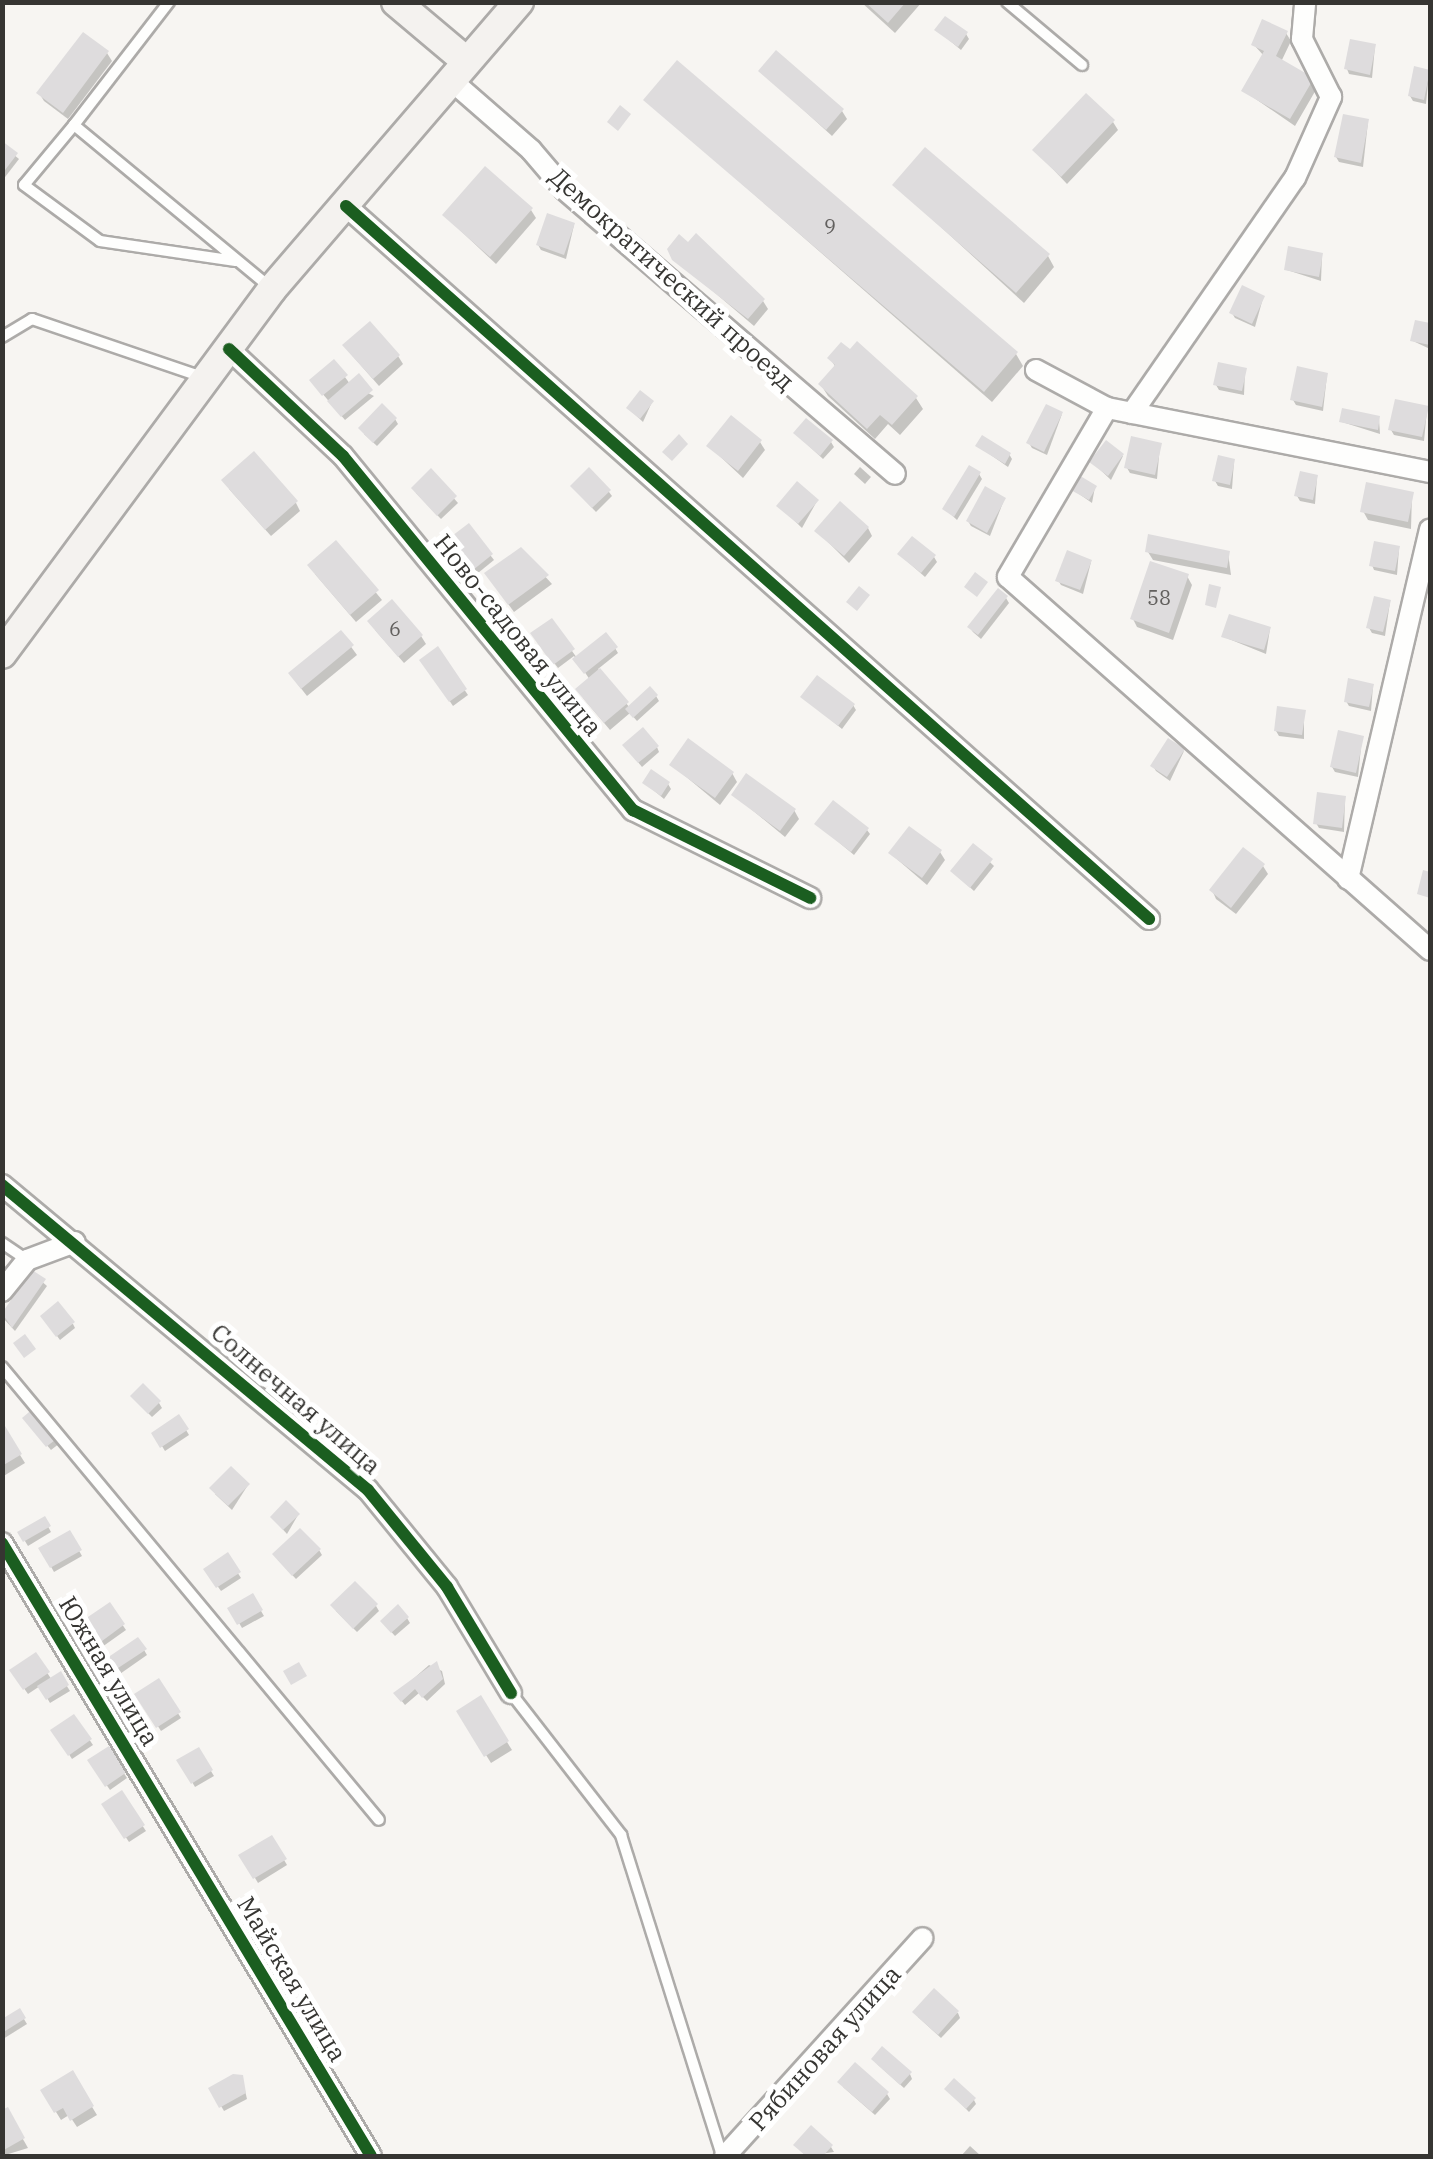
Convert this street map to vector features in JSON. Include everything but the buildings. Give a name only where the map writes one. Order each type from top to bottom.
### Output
[{"type":"main road","points":[[396,2],[454,78]]},
{"type":"main road","points":[[2,654],[272,290],[519,2]]},
{"type":"street","points":[[1132,413],[1295,178],[1331,97],[1302,39],[1305,2]]},
{"type":"street","name":"Демократический проезд","points":[[454,78],[531,150],[565,190],[895,474]]},
{"type":"street","points":[[346,206],[1149,919]]},
{"type":"street","name":"Ново-садовая улица","points":[[228,349],[343,456],[633,810],[810,898]]},
{"type":"street","points":[[1036,370],[1107,408],[1430,472]]},
{"type":"street","points":[[1107,408],[1008,577],[1430,950]]},
{"type":"street","points":[[1348,878],[1430,529]]},
{"type":"street","name":"Солнечная улица","points":[[2,1185],[368,1490],[447,1587],[512,1693]]},
{"type":"street","points":[[3,1290],[27,1260],[75,1242]]},
{"type":"street","name":"Южная улица","points":[[2,1543],[175,1825]]},
{"type":"street","name":"Майская улица","points":[[175,1825],[370,2156]]},
{"type":"street","name":"Рябиновая улица","points":[[724,2156],[923,1938]]},
{"type":"lane","points":[[168,2],[24,185],[100,241],[239,262]]},
{"type":"lane","points":[[1007,2],[1082,65]]},
{"type":"lane","points":[[74,125],[272,290]]},
{"type":"lane","points":[[2,338],[32,319],[206,379]]},
{"type":"lane","points":[[2,1242],[27,1260]]},
{"type":"lane","points":[[2,1367],[379,1820]]},
{"type":"lane","points":[[512,1693],[621,1835],[724,2156]]},
{"type":"cycle path","points":[[346,206],[1149,919]]},
{"type":"cycle path","points":[[229,349],[343,456],[633,810],[810,898]]},
{"type":"cycle path","points":[[2,1185],[368,1490],[447,1587],[511,1693]]},
{"type":"cycle path","points":[[2,1543],[371,2156]]}]
